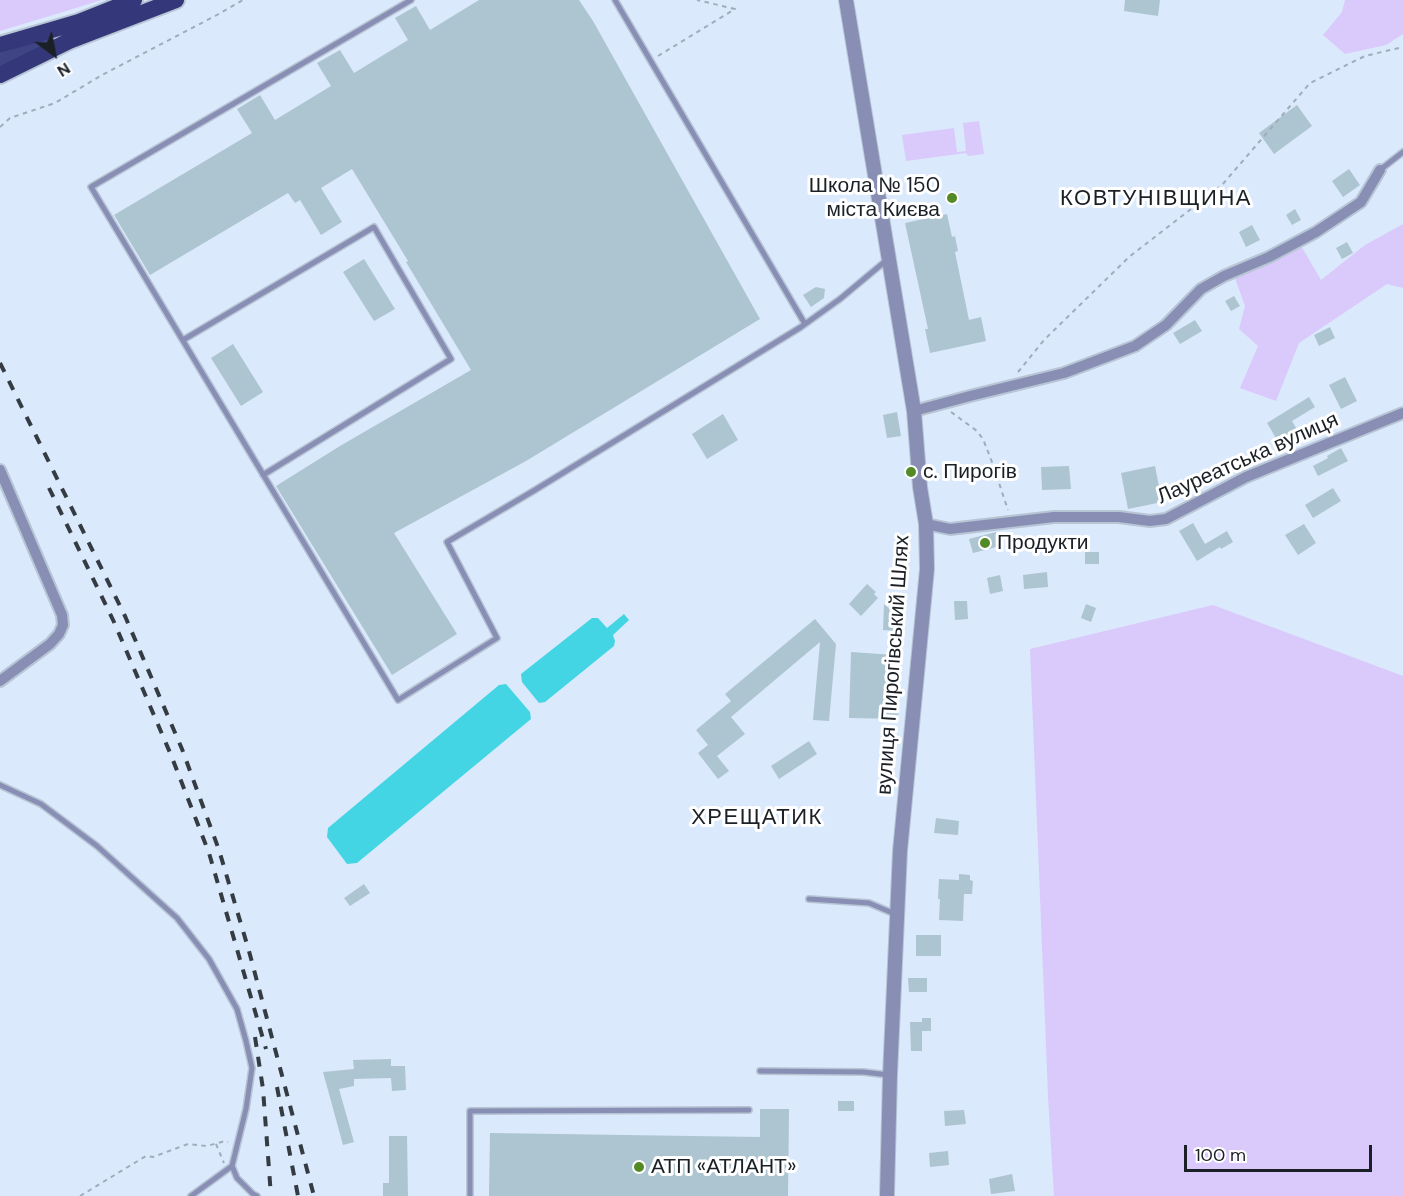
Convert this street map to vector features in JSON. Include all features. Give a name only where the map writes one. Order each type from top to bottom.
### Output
[{"type":"highway","points":[[0,45],[79,22],[134,0]]},
{"type":"highway","points":[[0,75],[69,41],[176,0]]},
{"type":"main road","points":[[0,61],[69,41]]},
{"type":"street","name":"вулиця Пирогівський Шлях","points":[[846,0],[914,411],[920,487],[926,525],[927,569],[900,851],[887,1196]]},
{"type":"street","points":[[914,411],[1064,373],[1135,346],[1166,325],[1201,289],[1317,232],[1361,202],[1380,170]]},
{"type":"street","name":"Лауреатська вулиця","points":[[926,525],[950,529],[1054,517],[1119,517],[1150,521],[1166,519],[1246,477],[1403,413]]},
{"type":"street","points":[[0,470],[62,615],[63,625],[50,644],[0,681]]},
{"type":"lane","points":[[411,0],[91,186],[398,700],[497,638],[447,542],[805,324],[889,258]]},
{"type":"lane","points":[[615,0],[805,324]]},
{"type":"lane","points":[[1380,170],[1403,152]]},
{"type":"lane","points":[[183,340],[374,226],[451,358],[263,475]]},
{"type":"lane","points":[[0,785],[41,804],[97,846],[177,918],[209,959],[237,1010],[252,1068],[246,1109],[232,1166],[237,1178],[257,1196]]},
{"type":"lane","points":[[809,899],[869,903],[897,915]]},
{"type":"lane","points":[[759,1071],[863,1072],[890,1075]]},
{"type":"lane","points":[[470,1196],[470,1111],[749,1110]]},
{"type":"lane","points":[[191,1196],[232,1166]]},
{"type":"path","points":[[0,127],[10,118],[55,103],[102,75],[243,0]]},
{"type":"path","points":[[651,61],[735,9],[697,0]]},
{"type":"path","points":[[1006,387],[1044,340],[1129,257],[1222,185],[1310,82],[1365,56],[1403,47]]},
{"type":"path","points":[[939,404],[976,431],[983,439],[1012,522]]},
{"type":"path","points":[[80,1196],[146,1156],[153,1157],[188,1144],[207,1146],[225,1141],[237,1145]]},
{"type":"path","points":[[216,1144],[226,1170]]},
{"type":"shaded area","points":[[0,0],[102,0],[0,31]]},
{"type":"shaded area","points":[[1345,0],[1403,0],[1403,34],[1386,45],[1345,54],[1323,35],[1342,12]]},
{"type":"shaded area","points":[[979,121],[984,154],[968,156],[966,153],[906,161],[902,135],[954,128],[957,152],[966,151],[963,123]]},
{"type":"shaded area","points":[[1403,224],[1403,288],[1387,284],[1299,343],[1276,401],[1240,388],[1258,346],[1239,329],[1245,306],[1235,278],[1300,244],[1321,280],[1365,245]]},
{"type":"shaded area","points":[[1213,605],[1403,676],[1403,1196],[1054,1196],[1030,649]]},
{"type":"water","points":[[624,614],[629,620],[613,635],[614,646],[545,702],[539,703],[522,682],[521,674],[592,618],[598,618],[607,628]]},
{"type":"water","points":[[506,684],[530,712],[531,719],[357,863],[347,864],[327,837],[328,828],[499,685]]},
{"type":"building","points":[[479,0],[579,0],[593,21],[760,319],[526,461],[394,533],[457,634],[392,675],[276,486],[471,370],[406,262],[408,261],[352,169],[321,188],[342,222],[321,235],[300,200],[295,203],[288,193],[150,275],[114,215],[252,133],[237,109],[260,95],[275,120],[331,86],[317,63],[340,50],[354,73],[408,40],[395,18],[416,6],[430,30]]},
{"type":"building","points":[[1125,0],[1160,0],[1158,16],[1124,11]]},
{"type":"building","points":[[1297,105],[1312,126],[1274,154],[1259,133]]},
{"type":"building","points":[[1349,169],[1360,185],[1343,197],[1332,181]]},
{"type":"building","points":[[1295,209],[1301,220],[1292,225],[1286,215]]},
{"type":"building","points":[[947,214],[952,237],[955,236],[958,251],[955,252],[969,320],[981,317],[986,341],[930,353],[925,329],[928,329],[905,223]]},
{"type":"building","points":[[1252,225],[1260,240],[1246,247],[1239,232]]},
{"type":"building","points":[[1347,242],[1353,253],[1342,259],[1336,248]]},
{"type":"building","points":[[364,259],[395,309],[374,321],[343,272]]},
{"type":"building","points":[[816,287],[825,289],[824,298],[811,307],[803,295]]},
{"type":"building","points":[[1234,296],[1240,306],[1231,311],[1225,301]]},
{"type":"building","points":[[1195,320],[1202,331],[1180,344],[1173,333]]},
{"type":"building","points":[[1330,327],[1335,338],[1319,346],[1314,335]]},
{"type":"building","points":[[233,344],[263,392],[241,406],[211,358]]},
{"type":"building","points":[[1345,377],[1357,401],[1341,409],[1329,385]]},
{"type":"building","points":[[1309,397],[1315,407],[1292,421],[1299,433],[1280,445],[1267,423]]},
{"type":"building","points":[[897,412],[901,436],[887,438],[883,415]]},
{"type":"building","points":[[723,414],[738,440],[707,459],[692,434]]},
{"type":"building","points":[[1341,448],[1348,461],[1318,476],[1313,466]]},
{"type":"building","points":[[1069,466],[1071,489],[1042,490],[1041,467]]},
{"type":"building","points":[[1155,466],[1162,502],[1128,509],[1121,473]]},
{"type":"building","points":[[1333,488],[1341,501],[1313,518],[1305,505]]},
{"type":"building","points":[[1193,523],[1205,544],[1227,531],[1233,542],[1197,561],[1179,531]]},
{"type":"building","points":[[1304,524],[1316,543],[1298,555],[1285,535]]},
{"type":"building","name":"Продукти","points":[[996,532],[1000,546],[973,553],[969,539]]},
{"type":"building","points":[[1085,552],[1099,552],[1099,564],[1085,564]]},
{"type":"building","points":[[1047,572],[1048,587],[1024,589],[1023,575]]},
{"type":"building","points":[[1000,575],[1003,591],[990,594],[987,578]]},
{"type":"building","points":[[867,584],[876,592],[874,594],[878,598],[861,616],[849,604]]},
{"type":"building","points":[[954,601],[967,601],[968,619],[955,620]]},
{"type":"building","points":[[884,604],[899,617],[898,631],[883,630]]},
{"type":"building","points":[[1086,604],[1096,608],[1091,622],[1081,618]]},
{"type":"building","points":[[815,619],[836,644],[829,721],[813,720],[820,642],[731,717],[745,734],[717,756],[729,771],[718,779],[698,753],[708,745],[696,730],[731,701],[725,694]]},
{"type":"building","points":[[851,652],[894,655],[892,679],[899,679],[898,719],[849,718]]},
{"type":"building","points":[[809,741],[817,754],[779,779],[771,766]]},
{"type":"building","points":[[936,818],[959,821],[958,835],[934,833]]},
{"type":"building","points":[[959,874],[970,875],[970,880],[973,881],[972,894],[964,894],[963,921],[939,920],[939,879],[959,880]]},
{"type":"building","points":[[364,884],[370,893],[350,906],[344,898]]},
{"type":"building","points":[[916,935],[941,935],[941,956],[916,956]]},
{"type":"building","points":[[908,978],[927,978],[927,992],[909,992]]},
{"type":"building","points":[[922,1018],[931,1018],[931,1031],[922,1031],[922,1051],[911,1051],[910,1022],[922,1022]]},
{"type":"building","points":[[391,1059],[391,1066],[405,1066],[406,1090],[392,1091],[391,1078],[354,1079],[354,1086],[339,1089],[354,1142],[343,1145],[323,1072],[354,1069],[353,1060]]},
{"type":"building","points":[[838,1101],[854,1101],[854,1111],[838,1111]]},
{"type":"building","name":"АТП «АТЛАНТ»","points":[[760,1109],[789,1109],[788,1196],[489,1196],[490,1133],[760,1137]]},
{"type":"building","points":[[964,1110],[966,1124],[945,1126],[944,1111]]},
{"type":"building","points":[[389,1136],[407,1136],[408,1196],[383,1196],[383,1183],[389,1183]]},
{"type":"building","points":[[948,1151],[949,1165],[930,1167],[929,1153]]},
{"type":"building","points":[[1012,1174],[1015,1191],[991,1194],[989,1179]]},
{"type":"railway","points":[[0,363],[125,616],[182,749],[219,850],[249,951],[314,1196]]},
{"type":"railway","points":[[49,488],[114,622],[171,755],[209,853],[266,1049]]},
{"type":"railway","points":[[255,1037],[263,1089],[271,1196]]},
{"type":"railway","points":[[277,1087],[298,1196]]},
{"type":"place","name":"Школа № 150 міста Києва","points":[[952,198]]},
{"type":"place","name":"с. Пирогів","points":[[911,472]]},
{"type":"place","name":"Продукти","points":[[985,543]]},
{"type":"place","name":"АТП «АТЛАНТ»","points":[[639,1167]]},
{"type":"district","name":"КОВТУНІВЩИНА","points":[[1156,199]]},
{"type":"district","name":"ХРЕЩАТИК","points":[[757,818]]}]
